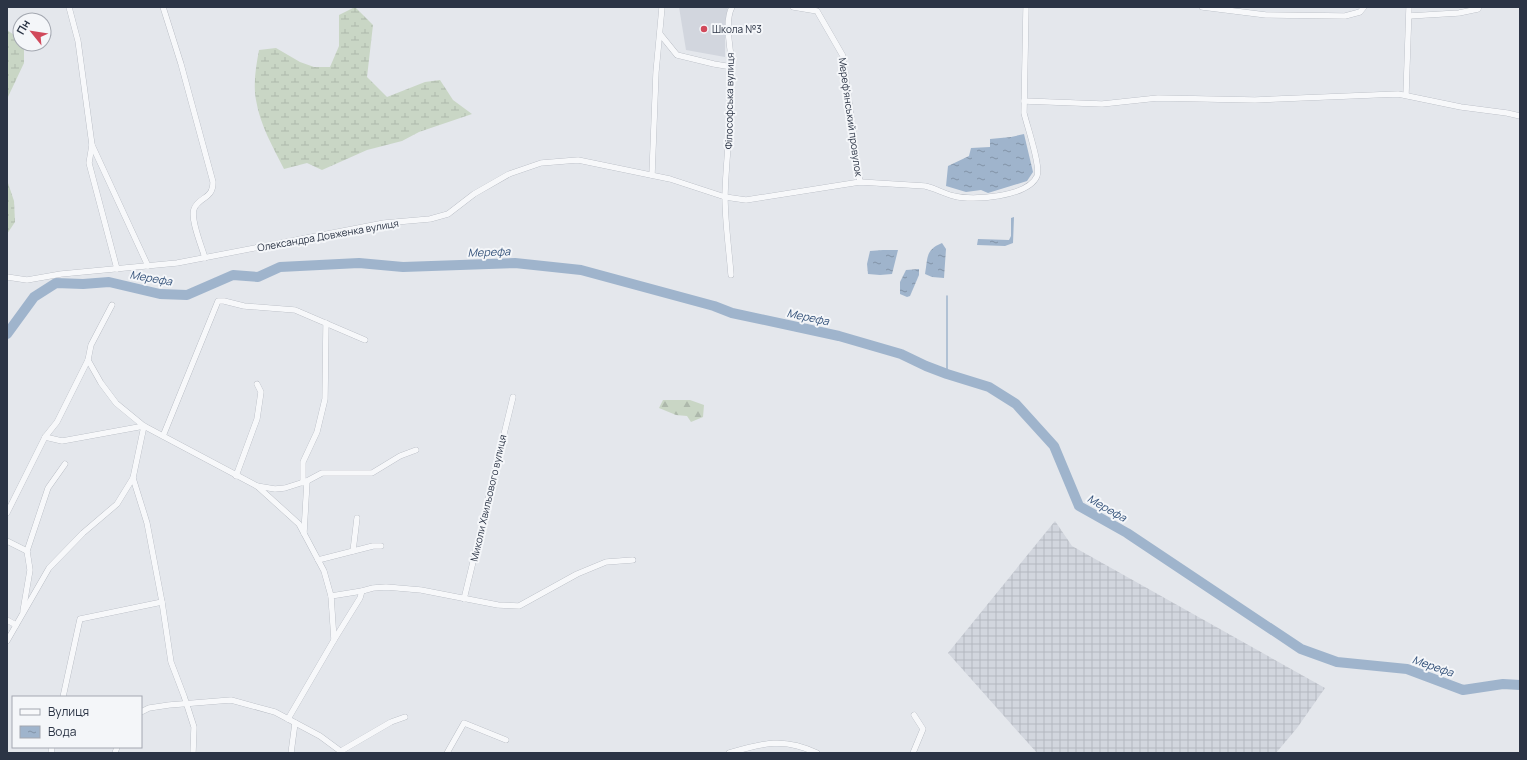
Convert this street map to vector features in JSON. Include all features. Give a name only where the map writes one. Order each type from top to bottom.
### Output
[{"type":"street","points":[[69,7],[78,41],[92,145],[89,163],[117,269]]},
{"type":"street","points":[[163,7],[181,64],[213,182],[213,190],[209,196],[194,208],[193,218],[205,258]]},
{"type":"street","points":[[652,175],[656,72],[662,7]]},
{"type":"street","name":"Філософська вулиця","points":[[731,275],[725,196],[732,67],[728,26],[729,12],[732,7]]},
{"type":"street","name":"Мереф'янський провулок","points":[[793,7],[817,9],[843,56],[860,182]]},
{"type":"street","name":"Олександра Довженка вулиця","points":[[7,278],[27,280],[61,274],[177,263],[384,223],[430,219],[448,214],[474,194],[509,174],[541,163],[578,160],[670,179],[725,196],[746,200],[860,182],[925,186],[953,196],[972,199],[996,197],[1029,186],[1037,177],[1038,170],[1024,113],[1026,7]]},
{"type":"street","points":[[1202,7],[1266,15],[1345,16],[1360,12],[1364,7]]},
{"type":"street","points":[[1406,95],[1409,16],[1408,7]]},
{"type":"street","points":[[1409,16],[1459,13],[1478,10],[1479,7]]},
{"type":"street","points":[[660,34],[677,55],[732,67]]},
{"type":"street","points":[[1024,101],[1102,104],[1158,98],[1255,100],[1398,94],[1461,107],[1520,116]]},
{"type":"street","points":[[92,145],[148,266]]},
{"type":"street","points":[[163,436],[218,301],[244,306],[295,310],[365,340]]},
{"type":"street","points":[[7,513],[44,437],[57,422],[88,360],[91,344],[112,305]]},
{"type":"street","points":[[304,534],[305,482],[303,462],[317,432],[325,398],[326,323]]},
{"type":"street","points":[[88,360],[101,383],[116,403],[144,426],[257,486],[275,489],[285,488],[305,482],[322,473],[372,473],[400,456],[416,450]]},
{"type":"street","points":[[236,476],[257,419],[261,392],[256,384]]},
{"type":"street","name":"Миколи Хвильового вулиця","points":[[464,599],[513,397]]},
{"type":"street","points":[[44,437],[62,441],[144,426]]},
{"type":"street","points":[[7,641],[23,616],[49,568],[82,533],[117,504],[133,478],[144,426]]},
{"type":"street","points":[[23,616],[30,570],[27,551],[48,488],[65,464]]},
{"type":"street","points":[[133,478],[147,523],[162,602],[171,662],[187,703],[194,727],[193,753]]},
{"type":"street","points":[[257,486],[298,524],[324,571],[331,596],[334,640]]},
{"type":"street","points":[[353,551],[358,518]]},
{"type":"street","points":[[7,541],[27,551]]},
{"type":"street","points":[[318,560],[373,546],[381,546]]},
{"type":"street","points":[[331,596],[386,587],[421,590],[498,605],[518,606],[577,574],[606,562],[633,560]]},
{"type":"street","points":[[288,719],[360,598],[362,591]]},
{"type":"street","points":[[63,696],[80,619],[162,602]]},
{"type":"street","points":[[7,620],[16,625]]},
{"type":"street","points":[[142,712],[149,708],[187,703],[231,700],[275,712],[320,736],[342,752],[391,722],[405,717]]},
{"type":"street","points":[[913,753],[923,729],[914,715]]},
{"type":"street","points":[[290,753],[295,723]]},
{"type":"street","points":[[447,753],[464,723],[506,740]]},
{"type":"street","points":[[729,753],[757,744],[786,743],[804,747],[817,753]]},
{"type":"shaded area","name":"Школа №3","points":[[679,7],[728,7],[725,22],[725,57],[686,50]]},
{"type":"shaded area","points":[[1055,521],[1072,546],[1325,688],[1297,728],[1276,753],[1037,753],[948,653]]},
{"type":"green space","points":[[355,7],[373,25],[367,77],[387,97],[425,82],[440,80],[453,100],[472,114],[419,132],[402,141],[367,150],[322,170],[307,163],[284,169],[267,136],[258,109],[255,94],[255,81],[259,50],[276,48],[300,62],[314,67],[330,67],[339,46],[339,15]]},
{"type":"green space","points":[[7,30],[12,34],[12,52],[24,52],[24,63],[7,99]]},
{"type":"green space","points":[[7,180],[14,201],[15,222],[7,234]]},
{"type":"green space","points":[[663,400],[690,400],[704,405],[703,417],[691,422],[687,416],[676,415],[659,408]]},
{"type":"water","points":[[1024,134],[1033,172],[1027,181],[988,193],[981,190],[966,192],[946,186],[948,166],[969,156],[971,148],[990,147],[990,139]]},
{"type":"water","points":[[1014,217],[1013,243],[1005,246],[977,245],[978,239],[1009,240],[1011,236],[1011,218]]},
{"type":"water","points":[[942,243],[946,249],[944,278],[932,277],[925,274],[928,255],[933,249]]},
{"type":"water","points":[[898,250],[892,274],[868,274],[867,264],[870,251]]},
{"type":"water","points":[[919,269],[919,275],[910,296],[907,297],[900,294],[900,282],[906,270]]},
{"type":"waterway","name":"Мерефа","points":[[7,334],[34,297],[56,283],[83,284],[109,282],[160,294],[187,295],[233,275],[258,277],[280,267],[359,263],[403,267],[515,263],[581,270],[714,306],[732,313],[839,336],[901,354],[947,374],[989,387],[1016,404],[1054,446],[1079,506],[1127,533],[1301,649],[1337,662],[1407,669],[1463,690],[1503,684],[1520,685]]},
{"type":"waterway","points":[[947,296],[947,374]]},
{"type":"place","name":"Школа №3","points":[[704,29]]}]
